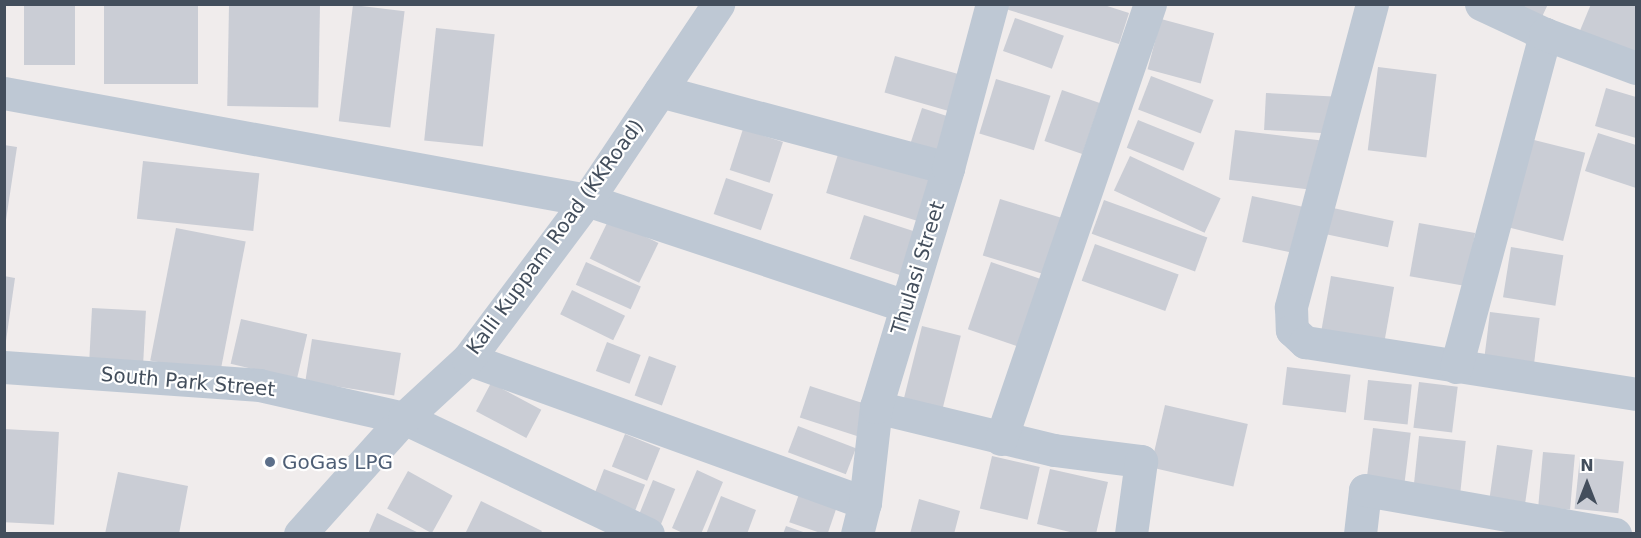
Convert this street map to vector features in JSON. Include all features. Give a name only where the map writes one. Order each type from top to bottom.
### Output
[{"type":"street","name":"Kalli Kuppam Road (KKRoad)","points":[[300,534],[404,418],[468,359],[587,200],[718,4]]},
{"type":"street","name":"Thulasi Street","points":[[857,534],[865,503],[876,407],[948,168],[992,4]]},
{"type":"street","points":[[1001,439],[1150,4]]},
{"type":"street","points":[[1372,4],[1291,307],[1292,330],[1305,342],[1636,394]]},
{"type":"street","points":[[1481,4],[1545,34],[1636,68]]},
{"type":"street","points":[[1456,367],[1545,34]]},
{"type":"street","points":[[660,91],[948,168]]},
{"type":"street","points":[[4,93],[587,200],[906,306]]},
{"type":"street","points":[[468,359],[865,503]]},
{"type":"street","name":"South Park Street","points":[[4,367],[260,385],[404,418],[648,534]]},
{"type":"street","points":[[876,407],[1054,450],[1142,461],[1131,534]]},
{"type":"street","points":[[1360,534],[1365,490],[1615,534]]},
{"type":"building","points":[[24,4],[75,4],[75,65],[24,65]]},
{"type":"building","points":[[104,4],[198,4],[198,84],[104,84]]},
{"type":"building","points":[[229,4],[320,6],[318,108],[227,106]]},
{"type":"building","points":[[1000,4],[1101,4],[1129,13],[1119,44],[999,7]]},
{"type":"building","points":[[1506,4],[1548,4],[1541,19]]},
{"type":"building","points":[[1591,4],[1636,4],[1636,56],[1579,33]]},
{"type":"building","points":[[353,5],[405,11],[390,127],[339,121]]},
{"type":"building","points":[[1015,18],[1064,36],[1052,69],[1003,51]]},
{"type":"building","points":[[1161,19],[1214,33],[1201,83],[1148,69]]},
{"type":"building","points":[[436,28],[495,34],[483,147],[424,140]]},
{"type":"building","points":[[895,56],[965,76],[955,113],[885,93]]},
{"type":"building","points":[[1378,67],[1437,74],[1426,158],[1368,150]]},
{"type":"building","points":[[1151,76],[1214,100],[1201,134],[1138,110]]},
{"type":"building","points":[[996,79],[1051,96],[1034,150],[979,134]]},
{"type":"building","points":[[1606,88],[1636,97],[1636,138],[1595,126]]},
{"type":"building","points":[[1062,90],[1100,103],[1082,154],[1044,141]]},
{"type":"building","points":[[1266,93],[1333,97],[1331,133],[1264,130]]},
{"type":"building","points":[[922,108],[956,119],[944,156],[910,145]]},
{"type":"building","points":[[1138,120],[1195,143],[1183,171],[1127,148]]},
{"type":"building","points":[[743,129],[783,142],[770,183],[730,170]]},
{"type":"building","points":[[1235,130],[1319,140],[1313,190],[1229,180]]},
{"type":"building","points":[[1598,133],[1636,145],[1636,188],[1585,171]]},
{"type":"building","points":[[1526,138],[1585,153],[1563,241],[1504,226]]},
{"type":"building","points":[[4,145],[17,147],[6,220],[4,220]]},
{"type":"building","points":[[839,151],[936,181],[923,223],[826,193]]},
{"type":"building","points":[[1130,156],[1221,198],[1205,233],[1114,190]]},
{"type":"building","points":[[143,161],[259,173],[253,231],[137,219]]},
{"type":"building","points":[[726,178],[773,194],[761,230],[714,214]]},
{"type":"building","points":[[1252,196],[1311,208],[1301,254],[1242,242]]},
{"type":"building","points":[[1000,199],[1062,218],[1045,274],[983,255]]},
{"type":"building","points":[[1104,200],[1207,238],[1195,271],[1092,234]]},
{"type":"building","points":[[1333,208],[1394,221],[1388,247],[1327,234]]},
{"type":"building","points":[[864,215],[920,233],[906,277],[850,259]]},
{"type":"building","points":[[609,219],[658,243],[639,283],[590,259]]},
{"type":"building","points":[[1419,223],[1475,233],[1466,286],[1410,276]]},
{"type":"building","points":[[176,228],[246,242],[220,374],[150,361]]},
{"type":"building","points":[[1095,244],[1179,274],[1165,311],[1082,281]]},
{"type":"building","points":[[1511,247],[1563,255],[1555,306],[1503,297]]},
{"type":"building","points":[[586,262],[641,286],[631,309],[576,285]]},
{"type":"building","points":[[991,262],[1049,282],[1026,349],[968,329]]},
{"type":"building","points":[[4,276],[15,278],[6,341],[4,341]]},
{"type":"building","points":[[1331,276],[1394,287],[1384,345],[1321,334]]},
{"type":"building","points":[[572,290],[625,316],[613,340],[560,314]]},
{"type":"building","points":[[92,308],[146,311],[143,364],[89,361]]},
{"type":"building","points":[[1490,312],[1540,318],[1533,369],[1484,363]]},
{"type":"building","points":[[241,319],[307,334],[297,379],[231,364]]},
{"type":"building","points":[[922,326],[961,336],[941,415],[902,406]]},
{"type":"building","points":[[312,339],[401,353],[394,396],[305,381]]},
{"type":"building","points":[[607,342],[641,355],[629,384],[596,371]]},
{"type":"building","points":[[649,356],[676,366],[662,405],[635,395]]},
{"type":"building","points":[[1287,367],[1351,375],[1346,413],[1282,405]]},
{"type":"building","points":[[1368,380],[1412,385],[1408,424],[1364,420]]},
{"type":"building","points":[[1419,382],[1458,387],[1452,432],[1413,428]]},
{"type":"building","points":[[491,383],[541,410],[526,438],[476,411]]},
{"type":"building","points":[[810,386],[867,405],[857,436],[800,417]]},
{"type":"building","points":[[1165,405],[1248,424],[1233,486],[1151,467]]},
{"type":"building","points":[[798,426],[856,448],[846,474],[788,452]]},
{"type":"building","points":[[1373,428],[1411,433],[1404,490],[1366,486]]},
{"type":"building","points":[[4,429],[59,432],[54,525],[4,522]]},
{"type":"building","points":[[625,434],[660,448],[647,481],[612,466]]},
{"type":"building","points":[[1419,436],[1466,441],[1460,497],[1413,492]]},
{"type":"building","points":[[1497,445],[1533,450],[1525,507],[1489,502]]},
{"type":"building","points":[[1543,452],[1575,455],[1570,510],[1538,507]]},
{"type":"building","points":[[992,456],[1040,467],[1028,520],[980,509]]},
{"type":"building","points":[[1580,457],[1624,462],[1618,513],[1575,509]]},
{"type":"building","points":[[604,469],[645,485],[633,517],[591,502]]},
{"type":"building","points":[[1050,469],[1108,482],[1096,534],[1078,534],[1037,524]]},
{"type":"building","points":[[697,470],[723,482],[701,534],[685,534],[672,528]]},
{"type":"building","points":[[408,471],[453,496],[432,533],[387,509]]},
{"type":"building","points":[[118,472],[188,486],[179,534],[105,534]]},
{"type":"building","points":[[653,480],[675,489],[659,529],[637,520]]},
{"type":"building","points":[[800,491],[838,504],[827,534],[789,522]]},
{"type":"building","points":[[721,496],[756,510],[747,534],[706,534]]},
{"type":"building","points":[[919,499],[960,511],[954,534],[910,534]]},
{"type":"building","points":[[481,501],[542,531],[540,534],[465,534]]},
{"type":"building","points":[[377,513],[421,534],[368,534]]},
{"type":"building","points":[[786,526],[806,533],[806,534],[783,534]]},
{"type":"place","name":"GoGas LPG","points":[[270,462]]}]
